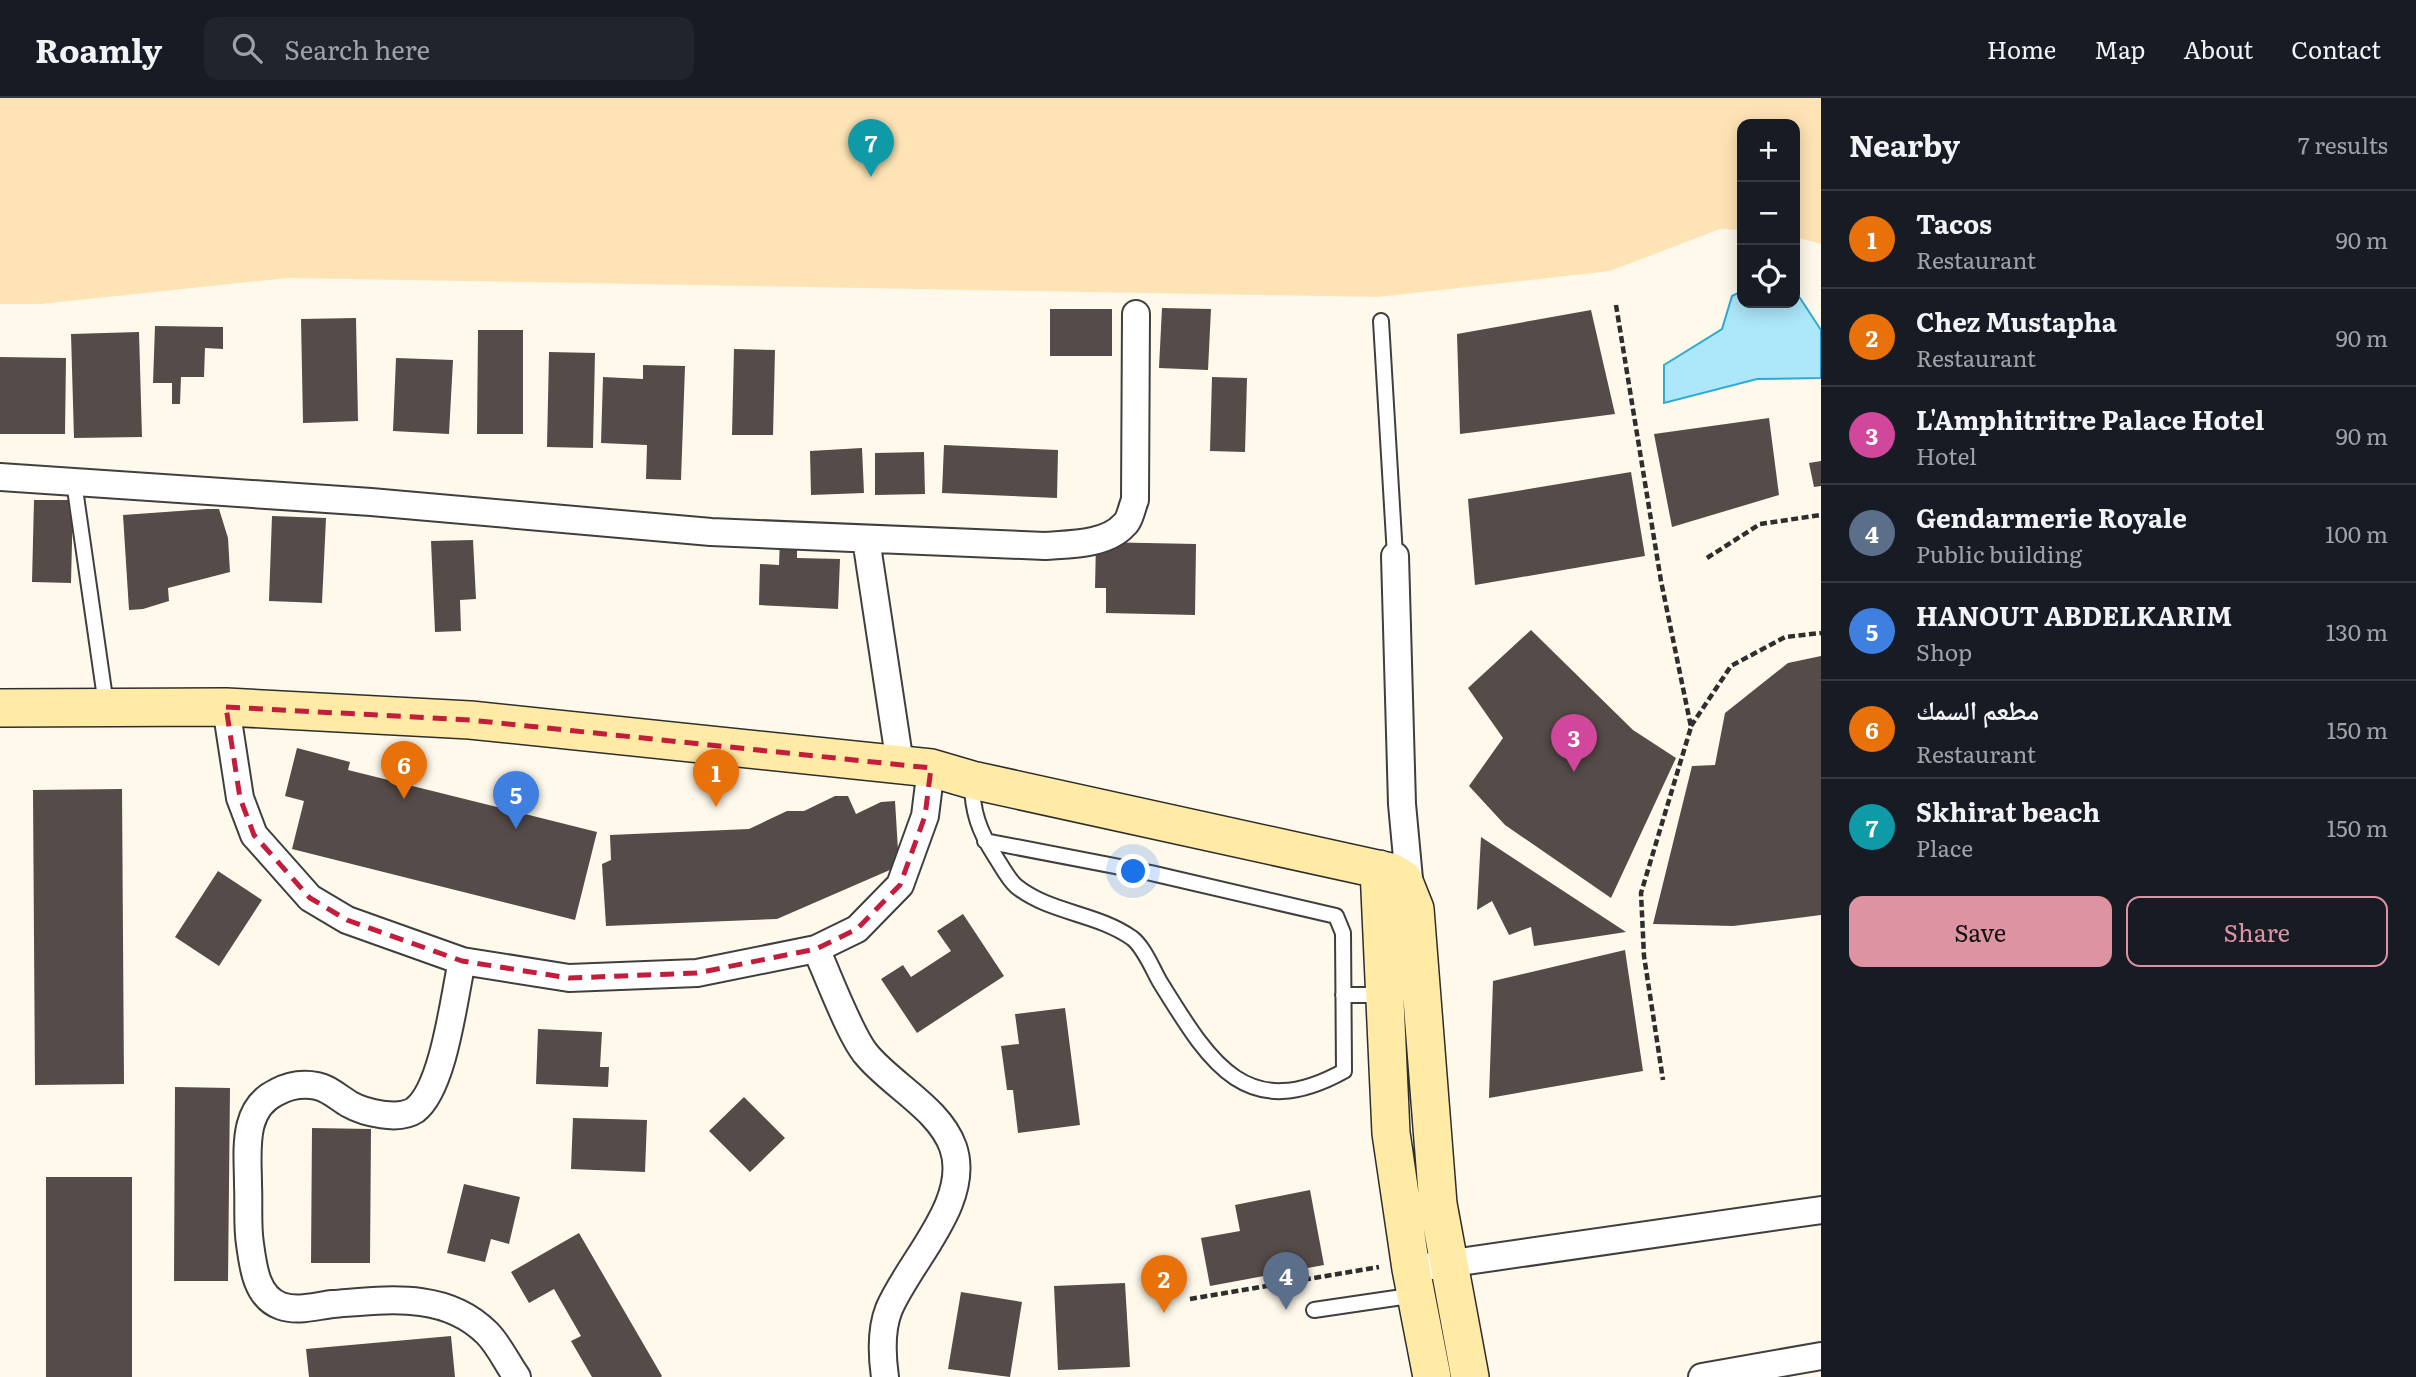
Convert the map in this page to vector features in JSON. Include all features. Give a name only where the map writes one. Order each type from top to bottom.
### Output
[{"type":"street","points":[[0,477],[371,502],[711,532],[1045,546],[1098,539],[1124,525],[1135,500],[1136,314]]},
{"type":"street","points":[[226,707],[240,798],[254,835],[310,898],[347,920],[462,961],[582,978],[697,973],[816,949],[857,929],[900,885],[925,816],[866,539]]},
{"type":"street","points":[[1395,556],[1402,804],[1410,890],[1415,909],[1438,1204],[1471,1377]]},
{"type":"street","points":[[0,709],[226,707],[470,720],[915,766],[1379,869],[1403,879],[1410,890]]},
{"type":"street","points":[[1402,804],[1379,869],[1391,1133],[1432,1377]]},
{"type":"street","points":[[816,949],[864,1053],[935,1118],[953,1146],[958,1181],[939,1227],[914,1260],[888,1312],[882,1355],[885,1377]]},
{"type":"street","points":[[462,961],[432,1086],[413,1111],[398,1116],[374,1112],[352,1105],[320,1086],[292,1084],[268,1096],[254,1109],[248,1138],[249,1237],[254,1272],[259,1285],[274,1304],[292,1310],[397,1299],[444,1305],[466,1316],[488,1335],[517,1377]]},
{"type":"street","points":[[1413,1275],[1448,1262],[1821,1210]]},
{"type":"street","points":[[1702,1377],[1821,1356]]},
{"type":"lane","points":[[1381,321],[1395,556]]},
{"type":"lane","points":[[74,482],[106,706]]},
{"type":"lane","points":[[972,780],[972,806],[985,841],[1015,886],[1037,898],[1102,922],[1134,940],[1211,1057],[1235,1079],[1252,1089],[1280,1093],[1328,1080],[1344,1071],[1343,933],[1339,919],[1327,911],[985,841]]},
{"type":"lane","points":[[1343,995],[1384,995]]},
{"type":"lane","points":[[1314,1310],[1413,1275]]},
{"type":"path","points":[[1616,305],[1661,581],[1691,727]]},
{"type":"path","points":[[1707,558],[1760,524],[1821,515]]},
{"type":"path","points":[[1663,1080],[1644,956],[1641,893],[1691,727],[1731,666],[1785,637],[1821,633]]},
{"type":"path","points":[[1190,1299],[1413,1275]]},
{"type":"highlighted area","points":[[226,707],[470,720],[931,768],[925,816],[900,885],[857,929],[816,949],[697,973],[569,978],[462,961],[347,920],[310,898],[254,835],[240,798]]},
{"type":"sand","points":[[0,98],[1821,98],[1821,244],[1800,238],[1800,119],[1737,119],[1737,230],[1720,229],[1610,271],[1378,297],[288,278],[41,304],[0,304]]},
{"type":"water","points":[[1737,294],[1737,308],[1800,308],[1800,298],[1821,330],[1821,378],[1757,379],[1664,403],[1664,365],[1722,329],[1732,296]]},
{"type":"building","points":[[1162,308],[1211,309],[1208,370],[1159,368]]},
{"type":"building","points":[[1050,309],[1112,309],[1112,356],[1050,356]]},
{"type":"building","points":[[1591,310],[1615,414],[1460,434],[1457,334]]},
{"type":"building","points":[[356,318],[358,421],[303,423],[301,319]]},
{"type":"building","points":[[155,326],[223,327],[223,349],[205,348],[204,377],[181,377],[180,404],[172,404],[172,383],[153,383]]},
{"type":"building","points":[[478,330],[523,330],[523,434],[477,434]]},
{"type":"building","points":[[139,332],[142,437],[74,438],[71,334]]},
{"type":"building","points":[[734,349],[775,350],[773,435],[732,435]]},
{"type":"building","points":[[549,352],[595,353],[593,448],[547,447]]},
{"type":"building","points":[[0,357],[66,358],[65,434],[0,434]]},
{"type":"building","points":[[396,358],[453,360],[449,434],[393,431]]},
{"type":"building","points":[[643,365],[685,366],[681,480],[646,479],[647,445],[601,443],[603,377],[643,379]]},
{"type":"building","points":[[1212,377],[1247,378],[1245,452],[1210,451]]},
{"type":"building","points":[[1769,418],[1779,495],[1672,527],[1654,434]]},
{"type":"building","points":[[944,445],[1058,450],[1057,498],[942,493]]},
{"type":"building","points":[[862,448],[864,493],[811,495],[810,451]]},
{"type":"building","points":[[924,452],[925,494],[875,495],[875,453]]},
{"type":"building","points":[[1821,461],[1821,486],[1814,487],[1809,463]]},
{"type":"building","points":[[1631,472],[1645,556],[1475,585],[1468,499]]},
{"type":"building","points":[[34,500],[73,500],[71,583],[32,582]]},
{"type":"building","points":[[219,509],[228,538],[230,572],[168,588],[169,601],[129,610],[123,515]]},
{"type":"building","points":[[272,516],[326,518],[322,603],[269,601]]},
{"type":"building","points":[[780,538],[797,539],[797,558],[840,559],[838,609],[759,605],[760,564],[779,565]]},
{"type":"building","points":[[473,540],[476,599],[460,600],[461,631],[435,632],[431,541]]},
{"type":"building","points":[[1096,542],[1196,544],[1195,615],[1106,613],[1106,588],[1095,588]]},
{"type":"building","points":[[1531,630],[1633,730],[1676,758],[1611,898],[1505,825],[1469,786],[1503,738],[1468,688]]},
{"type":"building","points":[[1821,656],[1821,915],[1733,926],[1653,924],[1692,766],[1715,765],[1725,713],[1788,663]]},
{"type":"building","points":[[297,748],[350,762],[348,770],[597,832],[575,920],[292,849],[304,801],[285,796]]},
{"type":"building","points":[[122,789],[124,1084],[35,1085],[33,790]]},
{"type":"building","points":[[835,796],[848,796],[856,814],[881,802],[895,801],[899,866],[777,919],[606,926],[602,864],[611,860],[610,835],[749,829],[787,811],[804,811]]},
{"type":"building","points":[[1481,837],[1626,932],[1534,946],[1531,927],[1509,935],[1492,901],[1477,910]]},
{"type":"building","points":[[218,871],[262,900],[219,966],[175,937]]},
{"type":"building","points":[[963,914],[1004,976],[917,1033],[881,979],[903,965],[911,977],[951,951],[937,931]]},
{"type":"building","points":[[1625,950],[1643,1071],[1489,1098],[1493,981]]},
{"type":"building","points":[[1065,1008],[1080,1125],[1018,1133],[1013,1090],[1007,1090],[1001,1046],[1019,1044],[1015,1014]]},
{"type":"building","points":[[538,1029],[602,1032],[600,1067],[609,1067],[608,1087],[536,1084]]},
{"type":"building","points":[[175,1087],[230,1088],[228,1281],[174,1281]]},
{"type":"building","points":[[744,1097],[785,1138],[750,1172],[709,1131]]},
{"type":"building","points":[[573,1118],[647,1120],[645,1172],[571,1169]]},
{"type":"building","points":[[312,1128],[371,1129],[370,1263],[311,1263]]},
{"type":"building","points":[[46,1177],[132,1177],[132,1377],[46,1377]]},
{"type":"building","points":[[464,1184],[520,1197],[509,1244],[491,1239],[485,1262],[447,1253]]},
{"type":"building","points":[[1310,1190],[1324,1265],[1210,1286],[1201,1238],[1240,1231],[1235,1205]]},
{"type":"building","points":[[579,1233],[661,1377],[592,1377],[571,1341],[581,1336],[554,1289],[529,1303],[511,1272]]},
{"type":"building","points":[[1125,1283],[1130,1367],[1058,1370],[1054,1286]]},
{"type":"building","points":[[961,1292],[1022,1302],[1010,1377],[948,1369]]},
{"type":"building","points":[[451,1336],[455,1377],[309,1377],[306,1349]]},
{"type":"place","name":"Skhirat beach","points":[[871,177]]},
{"type":"place","name":"L'Amphitritre Palace Hotel","points":[[1574,772]]},
{"type":"place","name":"مطعم السمك","points":[[404,799]]},
{"type":"place","name":"Tacos","points":[[716,807]]},
{"type":"place","name":"HANOUT ABDELKARIM","points":[[516,829]]},
{"type":"place","name":"Gendarmerie Royale","points":[[1286,1310]]},
{"type":"place","name":"Chez Mustapha","points":[[1164,1313]]}]
